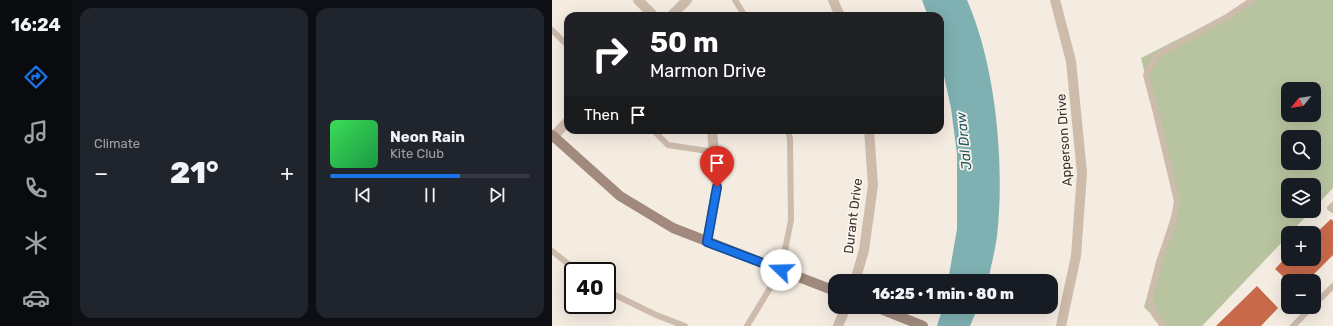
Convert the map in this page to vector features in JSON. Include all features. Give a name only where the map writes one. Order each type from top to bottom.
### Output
[{"type":"street","points":[[638,0],[650,12]]},
{"type":"street","points":[[675,12],[687,0]]},
{"type":"street","points":[[833,0],[838,12]]},
{"type":"street","name":"Apperson Drive","points":[[1055,0],[1071,62],[1082,173],[1076,256],[1061,326]]},
{"type":"street","points":[[564,125],[552,136],[620,196],[674,228],[828,288]]},
{"type":"street","points":[[707,242],[717,187],[712,134]]},
{"type":"street","name":"Durant Drive","points":[[857,274],[864,250],[873,185],[869,134]]},
{"type":"street","points":[[838,326],[843,314]]},
{"type":"street","points":[[893,314],[923,326]]},
{"type":"lane","points":[[735,0],[742,12]]},
{"type":"lane","points":[[1163,326],[1154,314],[1150,297],[1159,262],[1174,219],[1177,201],[1146,75],[1157,55],[1227,17],[1252,0]]},
{"type":"lane","points":[[552,30],[564,42]]},
{"type":"lane","points":[[657,134],[668,145],[714,152]]},
{"type":"lane","points":[[747,326],[781,270],[791,220],[789,134]]},
{"type":"lane","points":[[1333,205],[1330,208],[1333,210]]},
{"type":"lane","points":[[552,251],[566,262]]},
{"type":"lane","points":[[1321,298],[1333,286]]},
{"type":"lane","points":[[616,295],[656,315],[685,326]]},
{"type":"lane","points":[[1293,326],[1305,314]]},
{"type":"green space","points":[[1249,0],[1333,0],[1333,188],[1321,201],[1321,178],[1281,178],[1281,218],[1304,218],[1297,226],[1281,226],[1281,243],[1202,326],[1163,326],[1144,307],[1176,200],[1141,58],[1230,13]]},
{"type":"water","name":"Jal Draw","points":[[922,0],[967,0],[977,26],[991,85],[996,116],[1000,178],[997,236],[990,274],[949,274],[957,229],[957,154],[951,108],[944,76],[944,12],[926,12]]},
{"type":"water","points":[[941,314],[975,314],[970,326],[937,326]]},
{"type":"building","points":[[1331,219],[1333,221],[1333,255],[1314,274],[1281,275],[1275,269],[1281,263],[1281,266],[1321,266],[1321,228]]},
{"type":"building","points":[[1257,286],[1278,308],[1261,326],[1216,326]]},
{"type":"route","points":[[717,187],[707,242],[781,270]]}]
